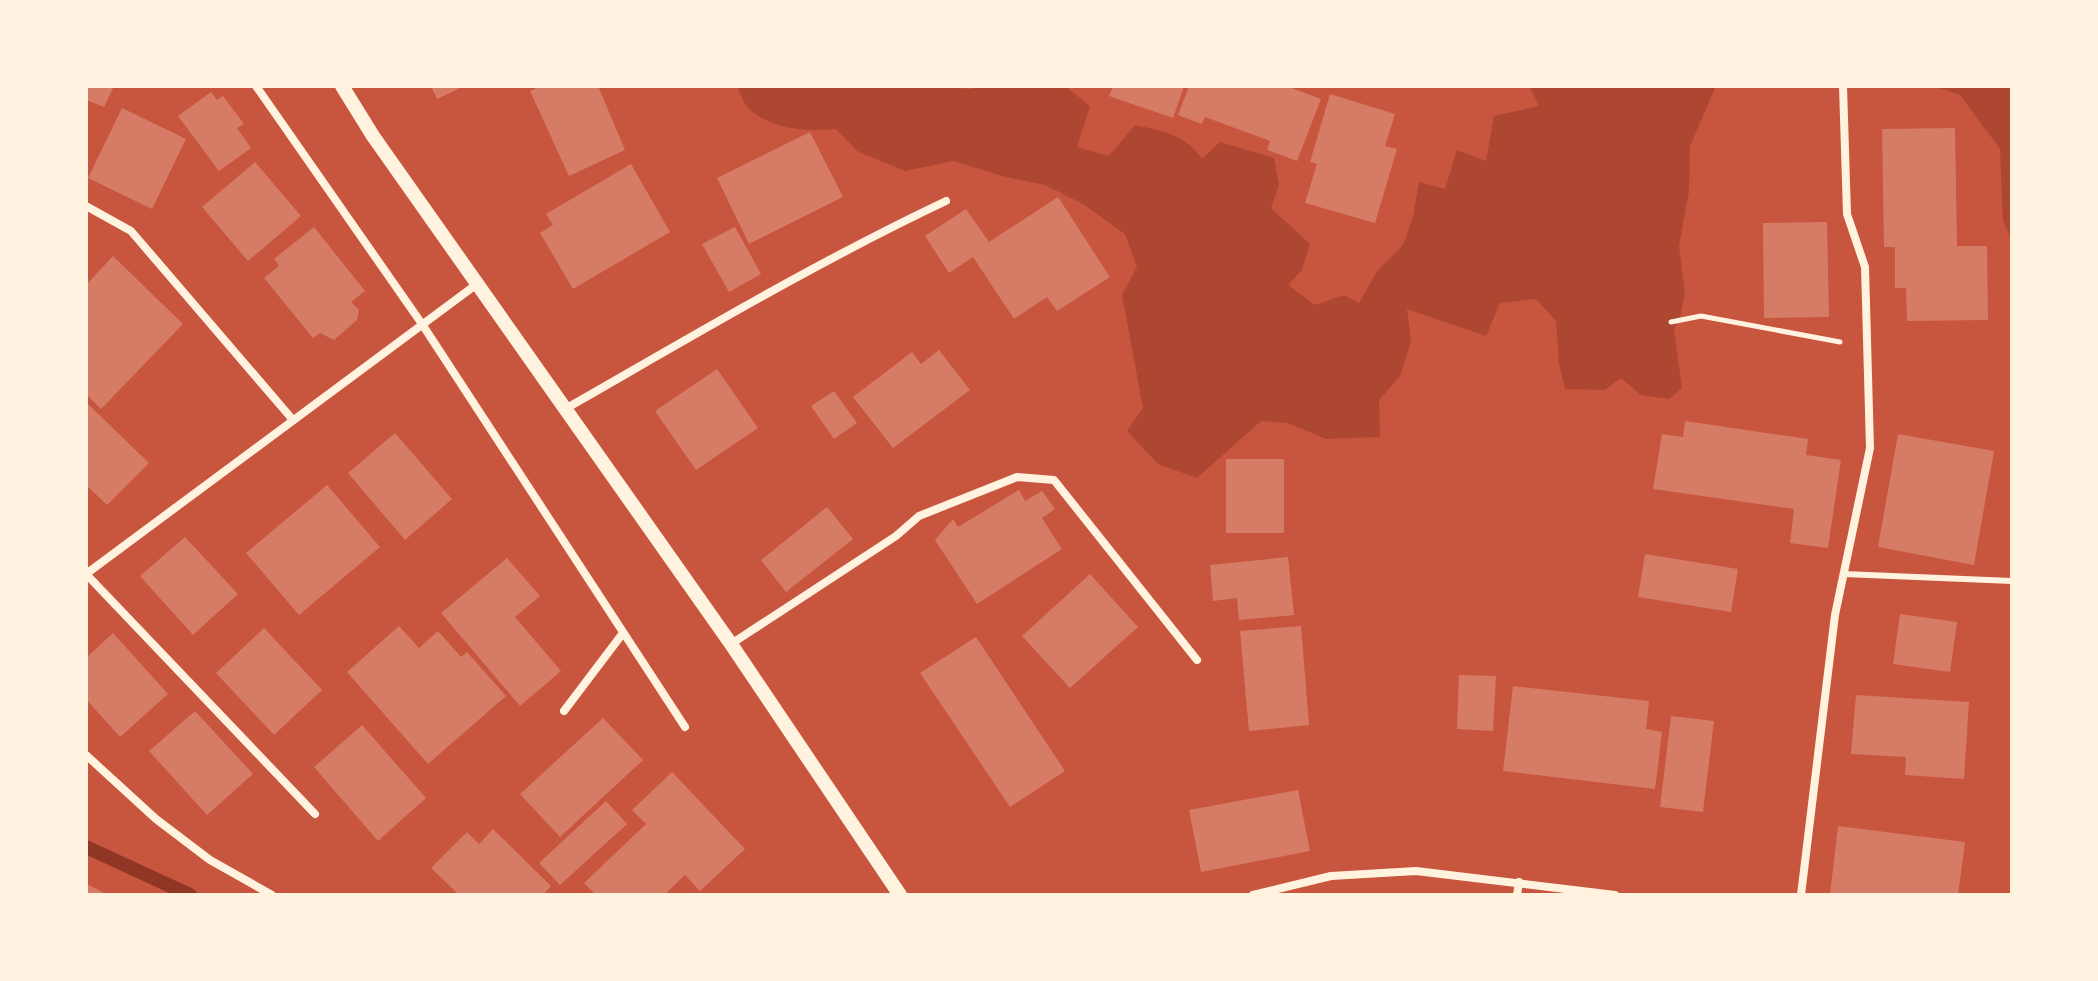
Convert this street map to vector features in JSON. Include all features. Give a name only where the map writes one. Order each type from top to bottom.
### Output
[{"type":"street","points":[[256,86],[422,324],[685,727]]},
{"type":"street","points":[[342,86],[373,136],[731,644],[900,895]]},
{"type":"street","points":[[1801,895],[1835,615],[1870,448],[1865,267],[1847,214],[1843,86]]},
{"type":"street","points":[[565,409],[726,315],[878,233],[946,201]]},
{"type":"street","points":[[86,206],[131,231],[293,420]]},
{"type":"street","points":[[315,814],[87,574],[477,284]]},
{"type":"street","points":[[731,644],[896,536],[919,516],[1017,477],[1054,480],[1197,660]]},
{"type":"street","points":[[564,711],[623,633]]},
{"type":"street","points":[[86,755],[156,819],[210,860],[272,895]]},
{"type":"street","points":[[1253,895],[1331,876],[1416,871],[1615,895]]},
{"type":"street","points":[[1517,895],[1519,882]]},
{"type":"lane","points":[[1844,574],[2012,581]]},
{"type":"path","points":[[1671,322],[1701,316],[1868,347]]},
{"type":"shaded area","points":[[737,86],[972,89],[978,86],[1065,86],[1090,106],[1077,147],[1109,156],[1135,125],[1181,139],[1202,159],[1220,142],[1274,158],[1279,185],[1271,208],[1310,244],[1302,270],[1288,285],[1315,305],[1344,295],[1359,303],[1378,270],[1403,245],[1413,217],[1419,182],[1445,189],[1457,150],[1486,161],[1494,116],[1539,106],[1529,86],[1716,86],[1690,146],[1689,191],[1679,246],[1685,294],[1674,330],[1682,388],[1669,399],[1641,395],[1621,378],[1605,390],[1565,389],[1559,363],[1556,321],[1536,299],[1500,303],[1486,336],[1407,309],[1411,342],[1400,376],[1379,400],[1380,437],[1326,439],[1288,423],[1261,421],[1197,478],[1158,464],[1127,431],[1143,408],[1122,295],[1137,267],[1125,234],[1083,204],[1045,185],[953,161],[905,171],[857,151],[836,129],[802,130],[779,125],[749,109]]},
{"type":"shaded area","points":[[1933,86],[2012,86],[2012,240],[2003,221],[2000,149],[1960,95]]},
{"type":"building","points":[[86,86],[114,86],[104,107],[86,100]]},
{"type":"building","points":[[431,86],[464,86],[437,99]]},
{"type":"building","points":[[541,86],[598,86],[625,150],[569,176],[530,91]]},
{"type":"building","points":[[1113,86],[1184,86],[1173,118],[1109,96]]},
{"type":"building","points":[[1189,86],[1286,86],[1321,99],[1297,161],[1267,150],[1270,141],[1205,117],[1202,124],[1178,115]]},
{"type":"building","points":[[211,92],[217,100],[223,96],[244,124],[237,128],[251,148],[219,171],[178,116]]},
{"type":"building","points":[[1330,94],[1395,114],[1385,146],[1397,149],[1375,223],[1305,203],[1317,164],[1310,162]]},
{"type":"building","points":[[122,108],[186,139],[152,209],[88,178]]},
{"type":"building","points":[[1955,128],[1957,246],[1987,246],[1988,320],[1907,321],[1906,288],[1895,288],[1895,247],[1884,247],[1882,129]]},
{"type":"building","points":[[810,132],[843,197],[749,244],[717,178]]},
{"type":"building","points":[[255,162],[301,216],[248,261],[202,207]]},
{"type":"building","points":[[631,164],[670,232],[573,289],[540,233],[553,225],[546,214]]},
{"type":"building","points":[[1058,197],[1110,277],[1057,311],[1047,297],[1014,319],[973,257],[949,273],[925,236],[966,209],[989,242]]},
{"type":"building","points":[[1827,222],[1829,317],[1764,318],[1763,223]]},
{"type":"building","points":[[314,227],[365,291],[351,302],[359,310],[357,320],[334,340],[320,333],[313,338],[264,278],[279,266],[274,259]]},
{"type":"building","points":[[735,227],[761,274],[729,292],[702,244]]},
{"type":"building","points":[[113,256],[183,324],[101,409],[86,394],[86,285]]},
{"type":"building","points":[[939,350],[970,390],[893,448],[853,397],[912,352],[921,364]]},
{"type":"building","points":[[717,369],[758,428],[696,470],[655,411]]},
{"type":"building","points":[[834,391],[857,423],[834,439],[811,406]]},
{"type":"building","points":[[89,405],[149,463],[107,505],[86,485],[86,409]]},
{"type":"building","points":[[1685,421],[1808,439],[1806,455],[1841,460],[1828,548],[1790,543],[1794,509],[1653,489],[1662,434],[1683,437]]},
{"type":"building","points":[[395,433],[452,499],[405,540],[348,473]]},
{"type":"building","points":[[1898,434],[1994,451],[1974,565],[1878,547]]},
{"type":"building","points":[[1226,459],[1284,459],[1284,533],[1226,533]]},
{"type":"building","points":[[327,485],[380,547],[299,615],[246,553]]},
{"type":"building","points":[[1019,490],[1025,501],[1042,491],[1055,509],[1042,518],[1062,549],[977,604],[935,540],[953,519],[958,527]]},
{"type":"building","points":[[827,507],[853,539],[786,592],[761,560]]},
{"type":"building","points":[[185,537],[238,594],[193,635],[140,576]]},
{"type":"building","points":[[1645,554],[1738,569],[1731,612],[1638,597]]},
{"type":"building","points":[[1288,557],[1294,615],[1239,620],[1237,598],[1213,601],[1210,565]]},
{"type":"building","points":[[507,558],[540,596],[515,617],[561,671],[520,706],[441,613]]},
{"type":"building","points":[[1090,574],[1138,627],[1070,688],[1022,636]]},
{"type":"building","points":[[1900,614],[1957,622],[1950,672],[1893,664]]},
{"type":"building","points":[[399,626],[419,648],[438,631],[461,657],[467,652],[506,696],[428,764],[347,672]]},
{"type":"building","points":[[1301,626],[1309,725],[1249,731],[1240,631]]},
{"type":"building","points":[[264,628],[322,690],[274,735],[216,673]]},
{"type":"building","points":[[113,633],[168,694],[120,737],[86,699],[86,658]]},
{"type":"building","points":[[976,637],[1065,771],[1010,807],[920,673]]},
{"type":"building","points":[[1459,675],[1496,676],[1493,731],[1457,729]]},
{"type":"building","points":[[1513,686],[1649,701],[1646,729],[1662,732],[1655,789],[1503,771]]},
{"type":"building","points":[[1856,695],[1969,702],[1964,779],[1905,775],[1906,757],[1851,754]]},
{"type":"building","points":[[195,711],[253,774],[207,815],[149,751]]},
{"type":"building","points":[[1671,716],[1714,721],[1703,812],[1660,807]]},
{"type":"building","points":[[603,718],[643,760],[560,837],[520,794]]},
{"type":"building","points":[[362,725],[426,798],[378,841],[314,767]]},
{"type":"building","points":[[672,772],[745,849],[700,891],[685,875],[664,895],[596,895],[584,883],[646,824],[632,810]]},
{"type":"building","points":[[1298,790],[1310,851],[1201,872],[1189,810]]},
{"type":"building","points":[[606,801],[627,824],[560,885],[539,863]]},
{"type":"building","points":[[1838,826],[1965,842],[1958,895],[1830,894]]},
{"type":"building","points":[[493,829],[551,886],[543,895],[459,895],[431,868],[467,832],[479,844]]},
{"type":"building","points":[[86,884],[103,892],[101,895],[86,895]]},
{"type":"waterway","points":[[86,847],[190,895]]}]
